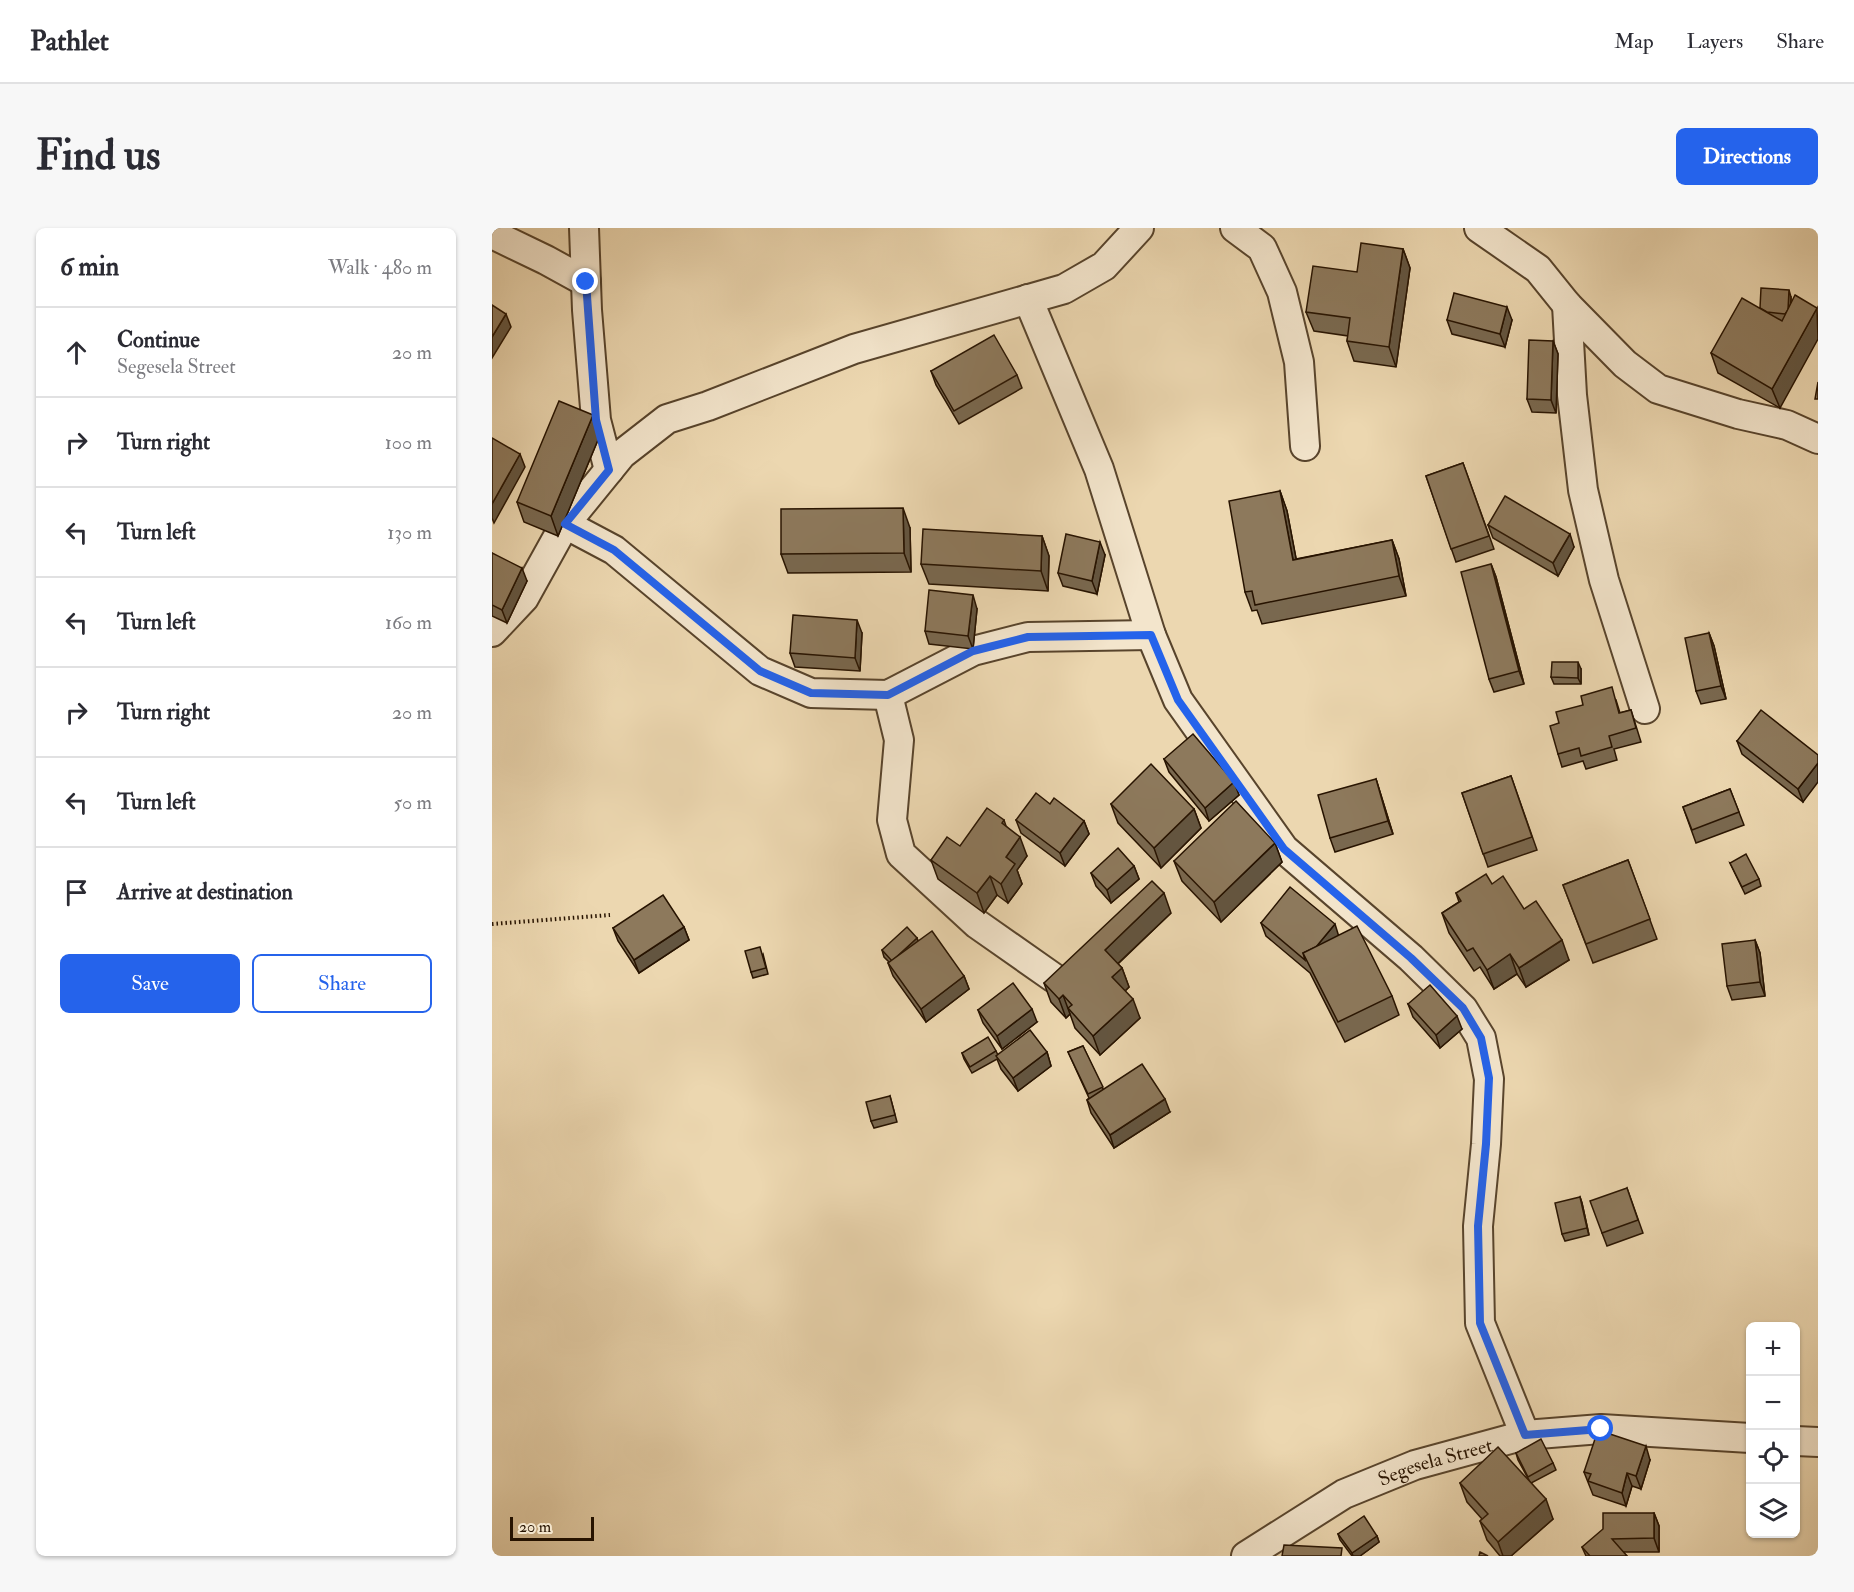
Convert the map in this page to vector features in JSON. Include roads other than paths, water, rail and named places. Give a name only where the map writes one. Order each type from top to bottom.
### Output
[{"type":"street","points":[[584,228],[596,420],[609,470]]},
{"type":"street","points":[[492,632],[524,598],[565,524],[622,454],[667,419],[708,406],[854,349],[1064,289],[1104,266],[1139,228]]},
{"type":"street","points":[[1235,228],[1262,248],[1282,292],[1299,362],[1305,446]]},
{"type":"street","points":[[1479,228],[1538,269],[1567,306],[1625,364],[1658,389],[1738,414],[1787,425],[1818,439]]},
{"type":"street","points":[[492,234],[586,282]]},
{"type":"street","points":[[1028,299],[1099,469],[1151,635],[1178,700],[1284,849],[1419,965],[1463,1008],[1481,1038],[1489,1078],[1486,1144],[1478,1226],[1480,1323],[1525,1435]]},
{"type":"street","points":[[1567,306],[1572,395],[1583,490],[1604,580],[1645,709]]},
{"type":"street","points":[[565,524],[614,550],[760,671],[811,693],[888,695],[973,651],[1028,637],[1151,635]]},
{"type":"street","points":[[888,695],[898,740],[892,820],[901,854],[977,924],[1054,978]]},
{"type":"street","name":"Segesela Street","points":[[1246,1556],[1344,1494],[1415,1465],[1525,1435],[1601,1429],[1746,1438]]},
{"type":"street","points":[[1800,1441],[1818,1442]]}]
